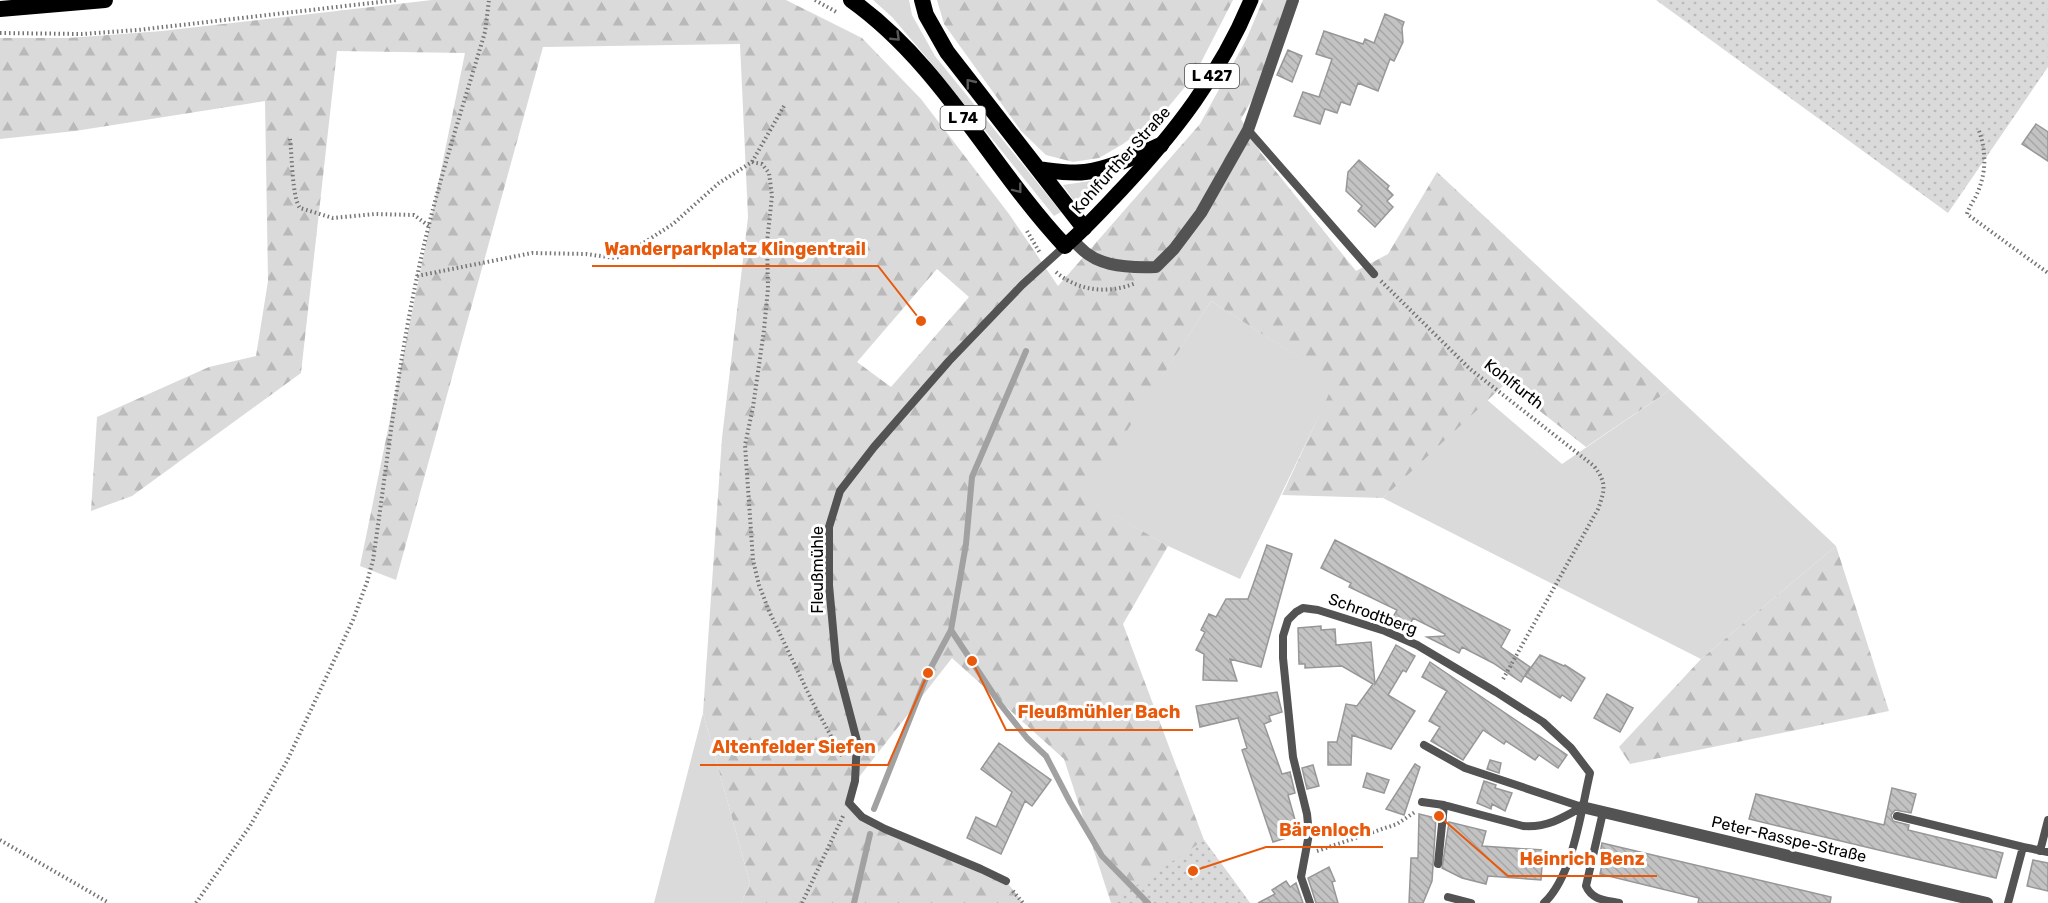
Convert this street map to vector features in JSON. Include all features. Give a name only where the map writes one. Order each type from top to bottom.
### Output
[{"type":"highway","points":[[0,9],[105,0]]},
{"type":"highway","name":"L 74","points":[[851,0],[873,15],[925,68],[996,161],[1074,238]]},
{"type":"highway","name":"L 74","points":[[922,0],[926,15],[947,52],[1038,169],[1074,238]]},
{"type":"highway","points":[[1038,169],[1068,173],[1102,169],[1161,145]]},
{"type":"main road","name":"Kohlfurther Straße","points":[[1074,238],[1161,145],[1208,82],[1237,33],[1251,0]]},
{"type":"street","points":[[1074,238],[1081,249],[1096,260],[1133,268],[1156,267],[1174,249],[1201,213],[1248,130],[1293,0]]},
{"type":"street","name":"Peter-Rasspe-Straße","points":[[1582,807],[1987,903]]},
{"type":"lane","points":[[1248,130],[1374,274]]},
{"type":"lane","name":"Fleußmühle","points":[[849,802],[855,781],[857,741],[836,661],[829,585],[829,527],[840,491],[874,447],[942,369],[1046,262],[1074,238]]},
{"type":"lane","name":"Schrodtberg","points":[[1310,903],[1301,877],[1309,834],[1307,814],[1293,757],[1282,658],[1283,636],[1288,620],[1303,608],[1312,608],[1385,631],[1416,645],[1497,692],[1543,722],[1571,748],[1590,773],[1578,833],[1560,879],[1553,893],[1544,903]]},
{"type":"lane","points":[[1424,744],[1465,768],[1582,807]]},
{"type":"lane","points":[[849,802],[862,817],[885,829],[1006,881]]},
{"type":"lane","points":[[1422,802],[1535,827],[1559,821],[1582,807]]},
{"type":"lane","points":[[1438,864],[1444,806]]},
{"type":"lane","points":[[1603,812],[1586,886],[1595,898],[1619,903]]},
{"type":"lane","points":[[1897,816],[2044,851],[2048,820]]},
{"type":"lane","points":[[2008,903],[2023,846]]},
{"type":"lane","points":[[1448,897],[1472,903]]},
{"type":"path","points":[[0,33],[82,34],[138,30],[397,0]]},
{"type":"path","points":[[196,903],[250,826],[287,761],[353,620],[367,582],[376,539],[406,333],[417,276],[429,226],[485,32],[489,0]]},
{"type":"path","points":[[815,0],[844,17]]},
{"type":"path","points":[[417,276],[532,254],[586,254],[615,258],[624,256],[673,224],[719,183],[752,162],[784,106]]},
{"type":"path","points":[[1979,131],[1985,153],[1985,164],[1981,183],[1966,214],[2048,273]]},
{"type":"path","points":[[290,139],[295,195],[300,208],[333,219],[375,214],[414,214],[429,226]]},
{"type":"path","points":[[752,162],[762,164],[770,173],[772,196],[766,242],[768,288],[764,330],[745,445],[753,560],[769,611],[813,703],[855,781]]},
{"type":"path","points":[[1023,223],[1046,262],[1060,275],[1075,284],[1100,291],[1114,290],[1143,281],[1156,267]]},
{"type":"path","name":"Kohlfurth","points":[[1374,274],[1470,369],[1594,466],[1604,478],[1604,493],[1598,509],[1497,692]]},
{"type":"path","points":[[802,903],[849,802]]},
{"type":"path","points":[[1304,854],[1396,824],[1417,811],[1422,802]]},
{"type":"path","points":[[0,840],[110,903]]},
{"type":"green space","points":[[432,0],[786,0],[862,38],[921,99],[1009,214],[1058,286],[1200,124],[1246,40],[1263,0],[1287,0],[1257,91],[1241,119],[1261,153],[1356,271],[1388,254],[1437,172],[1670,390],[1586,447],[1505,384],[1383,498],[1282,495],[1335,381],[1211,301],[1084,497],[1168,546],[1123,624],[1204,840],[1250,903],[1111,903],[1064,759],[952,658],[856,781],[849,802],[862,817],[1006,881],[1023,903],[741,903],[750,883],[703,713],[722,438],[748,217],[740,44],[543,47],[396,580],[360,566],[465,53],[337,51],[301,373],[132,496],[91,511],[97,417],[209,367],[256,356],[268,281],[265,101],[75,131],[0,139],[0,38],[68,38],[162,31]],"holes":[[[937,269],[969,297],[891,387],[857,362]]]},
{"type":"green space","points":[[873,0],[909,0],[912,15],[935,56],[1061,212],[1054,216],[927,58],[892,17]]},
{"type":"green space","points":[[937,0],[1233,0],[1194,76],[1160,117],[1099,158],[1073,162],[1046,155],[1021,131],[944,24]]},
{"type":"green space","points":[[1656,0],[2048,0],[2048,67],[1948,213]]},
{"type":"green space","points":[[1104,179],[1078,207],[1063,185]]},
{"type":"green space","points":[[1211,301],[1336,381],[1240,579],[1168,546],[1083,497]]},
{"type":"green space","points":[[1670,390],[1836,546],[1701,659],[1383,498],[1486,399],[1562,464]]},
{"type":"green space","points":[[1836,546],[1889,711],[1630,764],[1619,747],[1701,659]]},
{"type":"green space","points":[[703,713],[750,883],[741,903],[654,903]]},
{"type":"green space","points":[[1204,840],[1250,903],[1111,903],[1112,902]]},
{"type":"building","points":[[1385,14],[1404,22],[1403,42],[1394,61],[1390,59],[1378,91],[1358,83],[1350,105],[1341,102],[1337,113],[1325,109],[1320,124],[1294,116],[1303,92],[1319,97],[1332,59],[1316,54],[1324,31],[1363,44],[1365,39],[1374,43]]},
{"type":"building","points":[[1288,50],[1302,56],[1292,82],[1277,75]]},
{"type":"building","points":[[2036,124],[2048,132],[2048,161],[2022,144]]},
{"type":"building","points":[[1359,160],[1389,186],[1387,189],[1393,195],[1387,201],[1393,207],[1375,227],[1358,211],[1362,206],[1346,191],[1348,172]]},
{"type":"building","points":[[1335,540],[1510,630],[1501,647],[1530,667],[1521,682],[1493,663],[1462,647],[1459,653],[1427,637],[1444,636],[1445,634],[1413,618],[1410,625],[1393,617],[1397,610],[1349,587],[1351,583],[1321,568]]},
{"type":"building","points":[[1267,545],[1292,554],[1261,667],[1230,659],[1237,681],[1203,680],[1204,654],[1196,650],[1205,632],[1201,630],[1209,614],[1216,617],[1226,599],[1248,599]]},
{"type":"building","points":[[1321,626],[1321,630],[1335,629],[1336,645],[1371,642],[1375,684],[1396,645],[1415,656],[1406,672],[1403,670],[1388,695],[1415,711],[1391,749],[1352,735],[1351,765],[1328,765],[1328,742],[1337,742],[1346,704],[1357,706],[1373,684],[1342,666],[1305,668],[1305,664],[1299,664],[1298,628]]},
{"type":"building","points":[[1540,655],[1565,665],[1585,678],[1571,701],[1562,695],[1560,698],[1525,676]]},
{"type":"building","points":[[1430,662],[1567,755],[1558,768],[1539,755],[1535,760],[1506,741],[1504,744],[1483,730],[1463,760],[1431,741],[1440,727],[1429,721],[1447,691],[1422,677]]},
{"type":"building","points":[[1277,692],[1282,712],[1269,716],[1271,721],[1264,724],[1282,774],[1290,772],[1295,793],[1288,795],[1299,834],[1273,842],[1242,750],[1247,748],[1238,718],[1200,727],[1196,706]]},
{"type":"building","points":[[1607,694],[1633,708],[1620,732],[1594,718]]},
{"type":"building","points":[[999,743],[1051,780],[1032,806],[1025,801],[1001,854],[967,838],[976,817],[996,827],[1012,792],[981,769]]},
{"type":"building","points":[[1490,760],[1501,763],[1499,773],[1487,769]]},
{"type":"building","points":[[1415,764],[1420,767],[1404,815],[1386,809]]},
{"type":"building","points":[[1313,765],[1319,786],[1307,789],[1302,768]]},
{"type":"building","points":[[1367,773],[1389,780],[1384,793],[1363,787]]},
{"type":"building","points":[[1484,781],[1496,785],[1495,788],[1512,793],[1505,811],[1492,804],[1491,809],[1477,803]]},
{"type":"building","points":[[1892,788],[1916,794],[1911,813],[1895,810],[1891,815],[1893,821],[1909,825],[1908,830],[2003,853],[1996,878],[1749,819],[1756,794],[1884,825]]},
{"type":"building","points":[[1419,814],[1436,818],[1432,881],[1423,903],[1409,903],[1411,858],[1418,858]]},
{"type":"building","points":[[1449,822],[1486,831],[1482,846],[1543,850],[1541,880],[1488,876],[1486,884],[1462,878],[1442,868]]},
{"type":"building","points":[[1602,843],[1831,897],[1830,903],[1698,903],[1699,898],[1600,874],[1604,856],[1600,854]]},
{"type":"building","points":[[2033,860],[2048,863],[2048,891],[2027,886]]},
{"type":"building","points":[[1329,867],[1335,881],[1332,882],[1338,903],[1316,903],[1308,878]]},
{"type":"building","points":[[1286,881],[1290,887],[1296,883],[1303,903],[1258,903],[1275,894],[1272,890]]},
{"type":"waterway","points":[[1026,351],[972,477],[966,544],[951,630],[1000,704],[1027,738],[1046,756],[1102,856],[1148,903]]},
{"type":"waterway","points":[[874,809],[928,673],[951,630]]},
{"type":"waterway","points":[[854,903],[870,834]]},
{"type":"place","name":"Wanderparkplatz Klingentrail","points":[[921,321]]},
{"type":"place","name":"Fleußmühler Bach","points":[[972,661]]},
{"type":"place","name":"Altenfelder Siefen","points":[[928,673]]},
{"type":"place","name":"Heinrich Benz","points":[[1439,816]]},
{"type":"place","name":"Bärenloch","points":[[1193,871]]}]
